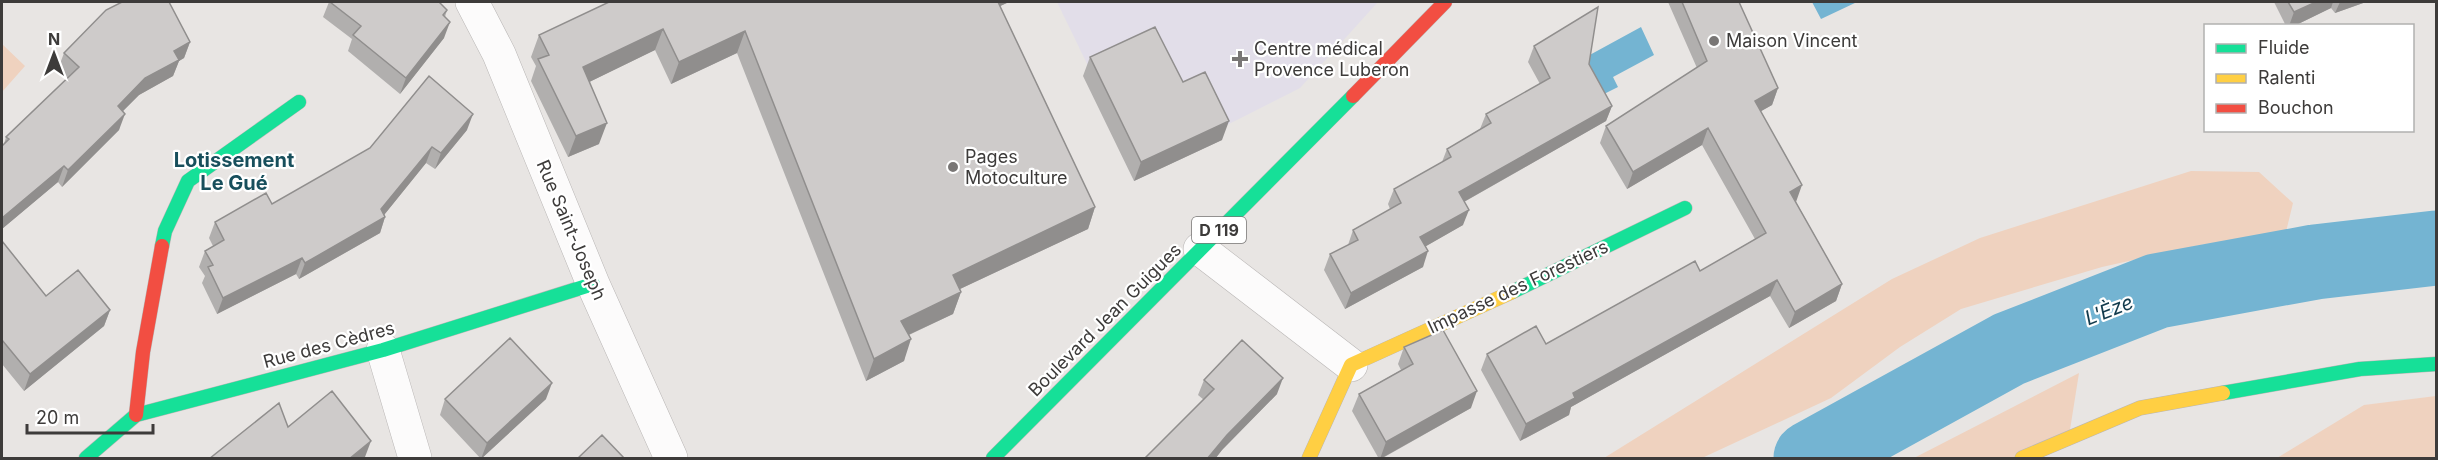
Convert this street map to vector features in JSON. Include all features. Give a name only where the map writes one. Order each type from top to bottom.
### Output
[{"type":"street","name":"Rue Saint-Joseph","points":[[472,2],[499,54],[592,284],[671,459]]},
{"type":"street","name":"Boulevard Jean Guigues","points":[[993,459],[1444,2]]},
{"type":"street","points":[[136,415],[143,352],[165,231],[188,181],[299,102]]},
{"type":"street","name":"Impasse des Forestiers","points":[[1351,365],[1472,311],[1685,208]]},
{"type":"street","points":[[1200,249],[1351,365],[1309,459]]},
{"type":"street","name":"Rue des Cèdres","points":[[86,459],[136,415],[383,350],[592,284]]},
{"type":"street","points":[[383,350],[415,459]]},
{"type":"street","points":[[2022,459],[2140,408],[2360,369],[2436,364]]},
{"type":"shaded area","name":"Centre médical Provence Luberon","points":[[1057,2],[1378,2],[1300,88],[1217,130],[1091,72]]},
{"type":"shaded area","points":[[2,44],[25,66],[2,92]]},
{"type":"shaded area","points":[[2191,171],[2259,172],[2293,203],[2283,244],[2205,244],[2102,267],[1961,309],[1900,347],[1831,398],[1702,458],[1604,458],[1892,279],[1980,238]]},
{"type":"shaded area","points":[[2079,373],[2069,436],[2027,458],[1914,458]]},
{"type":"shaded area","points":[[2436,396],[2436,458],[2277,458],[2364,405]]},
{"type":"water","points":[[1812,2],[1857,2],[1821,19]]},
{"type":"water","points":[[1641,27],[1654,55],[1613,77],[1618,87],[1604,94],[1586,57]]},
{"type":"building","points":[[122,2],[169,2],[190,42],[174,51],[179,60],[145,78],[118,106],[125,114],[68,170],[64,166],[2,218],[2,146],[9,139],[6,137],[79,67],[64,53],[106,10]]},
{"type":"building","points":[[330,2],[439,2],[447,10],[443,15],[450,22],[406,78],[353,35],[361,26]]},
{"type":"building","points":[[609,2],[998,2],[1095,207],[953,275],[961,292],[901,321],[911,339],[874,359],[745,31],[679,62],[663,29],[583,67],[607,123],[576,136],[538,59],[549,55],[539,35]]},
{"type":"building","points":[[1682,2],[1739,2],[1778,88],[1755,101],[1802,185],[1790,192],[1842,284],[1795,312],[1777,280],[1573,393],[1575,398],[1526,424],[1487,354],[1536,326],[1546,344],[1695,261],[1700,271],[1766,233],[1708,128],[1633,172],[1606,126],[1707,61]]},
{"type":"building","points":[[2288,2],[2316,2],[2294,12]]},
{"type":"building","points":[[1598,7],[1589,64],[1612,106],[1459,192],[1469,210],[1420,237],[1428,251],[1351,293],[1330,254],[1358,240],[1353,230],[1401,203],[1394,189],[1451,157],[1447,149],[1491,123],[1486,114],[1550,78],[1534,46]]},
{"type":"building","points":[[1155,27],[1183,82],[1205,72],[1229,121],[1141,162],[1090,57]]},
{"type":"building","points":[[429,76],[473,114],[441,153],[432,147],[381,209],[385,217],[305,263],[302,258],[223,298],[208,267],[213,265],[205,251],[224,240],[215,222],[266,193],[272,204],[370,148]]},
{"type":"building","points":[[2,241],[46,296],[78,270],[110,310],[30,374],[2,340]]},
{"type":"building","points":[[1443,330],[1477,391],[1386,442],[1359,394],[1413,364],[1404,347]]},
{"type":"building","points":[[510,338],[552,383],[487,443],[445,399]]},
{"type":"building","points":[[1242,340],[1283,378],[1227,435],[1207,459],[1144,459],[1214,389],[1204,380]]},
{"type":"building","points":[[332,391],[371,441],[349,459],[209,459],[279,403],[288,427]]},
{"type":"building","points":[[602,435],[625,459],[577,459]]},
{"type":"waterway","name":"L'Èze","points":[[1811,458],[2009,349],[2157,291],[2315,262],[2436,248]]},
{"type":"traffic: fast","points":[[993,458],[1353,96]]},
{"type":"traffic: fast","points":[[162,246],[165,231],[188,181],[299,102]]},
{"type":"traffic: fast","points":[[1512,292],[1685,208]]},
{"type":"traffic: fast","points":[[86,458],[136,415],[383,350],[593,284]]},
{"type":"traffic: fast","points":[[2223,393],[2360,369],[2436,364]]},
{"type":"traffic: slow","points":[[1309,458],[1351,365],[1512,292]]},
{"type":"traffic: slow","points":[[2022,458],[2140,408],[2223,393]]},
{"type":"traffic: jam","points":[[1353,96],[1445,2]]},
{"type":"traffic: jam","points":[[136,415],[143,352],[162,246]]},
{"type":"place","name":"Maison Vincent","points":[[1714,41]]},
{"type":"place","name":"Centre médical Provence Luberon","points":[[1240,59]]},
{"type":"place","name":"Pages Motoculture","points":[[953,167]]},
{"type":"district","name":"Lotissement Le Gué","points":[[234,172]]}]
